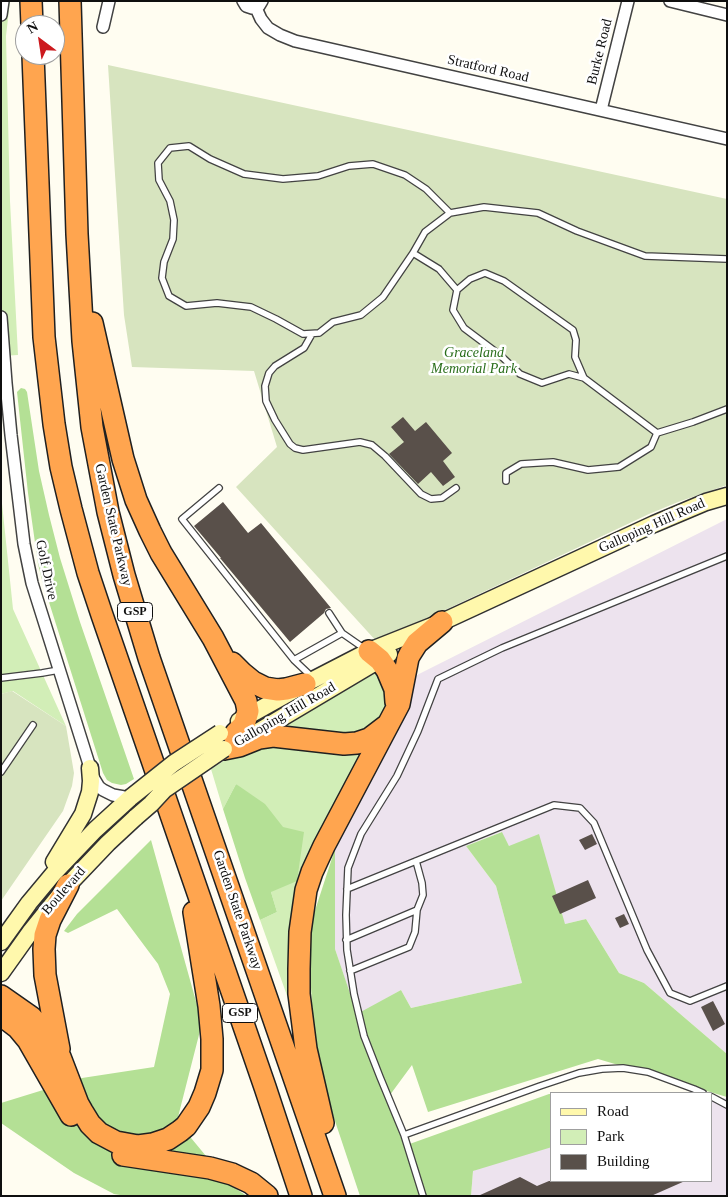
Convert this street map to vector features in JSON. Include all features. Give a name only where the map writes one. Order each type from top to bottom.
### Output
[{"type":"highway","points":[[31,1],[32,15]]},
{"type":"highway","name":"Garden State Parkway","points":[[70,1],[77,234],[83,341],[89,406],[103,491],[118,554],[150,658],[335,1196]]},
{"type":"highway","name":"GSP","points":[[33,65],[43,315],[50,395],[61,467],[90,580],[265,1086],[301,1196]]},
{"type":"highway","points":[[77,234],[90,312],[132,490],[161,553],[213,638],[248,706],[244,726],[222,741]]},
{"type":"highway","points":[[341,1196],[312,1080],[304,1042],[300,1008],[301,921],[306,890],[328,838],[392,717],[401,696],[410,654],[417,643],[442,622]]},
{"type":"highway","points":[[213,638],[237,668],[259,685],[278,690],[309,682]]},
{"type":"highway","points":[[222,741],[239,746],[259,738],[274,736],[344,744],[357,743],[369,739],[392,717],[396,701],[395,689],[387,670],[374,656]]},
{"type":"highway","points":[[68,886],[50,920],[45,935],[45,975],[60,1057],[78,1104],[86,1118],[100,1133],[116,1142],[130,1145],[145,1145],[168,1139],[186,1126],[199,1107],[206,1093],[212,1062],[212,1039],[206,987],[180,840]]},
{"type":"highway","points":[[1,996],[36,1022],[60,1057]]},
{"type":"highway","points":[[1,1015],[24,1034],[82,1131],[92,1142],[100,1147],[128,1156],[226,1172],[257,1187],[266,1196]]},
{"type":"highway","points":[[1,1034],[22,1046],[35,1059],[50,1079]]},
{"type":"main road","name":"Galloping Hill Road","points":[[247,715],[309,682],[374,656],[442,622],[654,524],[706,502],[727,496]]},
{"type":"main road","name":"Galloping Hill Road","points":[[130,798],[174,763],[222,741],[247,739],[374,656]]},
{"type":"main road","name":"Galloping Hill Road","points":[[136,817],[164,790],[222,741]]},
{"type":"main road","points":[[17,920],[83,814],[90,792],[90,768]]},
{"type":"main road","points":[[130,798],[150,795],[164,790]]},
{"type":"main road","name":"Boulevard","points":[[1,942],[61,866],[95,830],[130,798]]},
{"type":"main road","name":"Boulevard","points":[[1,973],[31,931],[68,886],[101,850],[136,817]]},
{"type":"street","points":[[1,15],[3,1]]},
{"type":"street","points":[[103,27],[109,1]]},
{"type":"street","points":[[243,1],[249,8],[259,5]]},
{"type":"street","name":"Burke Road","points":[[601,110],[628,1]]},
{"type":"street","points":[[670,1],[727,14]]},
{"type":"street","name":"Stratford Road","points":[[259,5],[260,18],[268,28],[295,41],[727,139]]},
{"type":"street","name":"Golf Drive","points":[[1,317],[11,434],[27,560],[32,583],[96,783],[103,790],[113,795],[130,798]]},
{"type":"lane","points":[[450,213],[426,189],[405,175],[373,164],[349,166],[318,176],[283,179],[244,174],[210,159],[189,146],[170,148],[158,163],[158,180],[170,201],[174,220],[173,239],[164,262],[162,278],[170,296],[186,306],[217,303],[251,306],[303,334],[318,334],[333,322],[361,315],[383,297],[425,232],[450,213],[484,207],[538,213],[577,231],[645,256],[727,259]]},
{"type":"lane","points":[[413,253],[439,269],[457,290]]},
{"type":"lane","points":[[584,378],[575,357],[576,340],[573,330],[504,281],[485,273],[470,280],[457,290],[453,310],[464,328],[500,355],[520,374],[542,383],[569,374],[584,378],[658,433]]},
{"type":"lane","points":[[312,334],[304,348],[275,366],[269,373],[265,386],[266,401],[290,444],[295,448],[303,450],[360,442],[372,445],[421,494],[431,499],[442,498],[456,488]]},
{"type":"lane","points":[[658,433],[727,409]]},
{"type":"lane","points":[[506,482],[506,473],[521,464],[553,462],[588,470],[619,467],[652,448],[658,433]]},
{"type":"lane","points":[[218,488],[182,519],[294,660],[309,682]]},
{"type":"lane","points":[[423,1196],[404,1135],[364,1036],[350,971],[346,940],[348,868],[361,834],[397,776],[418,732],[438,679],[502,648],[727,556]]},
{"type":"lane","points":[[329,614],[342,632],[374,656]]},
{"type":"lane","points":[[294,660],[342,632]]},
{"type":"lane","points":[[1,678],[59,670]]},
{"type":"lane","points":[[1,772],[34,725]]},
{"type":"lane","points":[[347,889],[554,805],[580,808],[594,823],[647,950],[670,993],[690,1001],[727,986]]},
{"type":"lane","points":[[350,971],[409,947],[415,932],[417,910],[423,894],[416,861]]},
{"type":"lane","points":[[346,940],[417,910]]},
{"type":"lane","points":[[404,1135],[540,1086],[579,1073],[602,1069],[623,1068],[648,1072],[701,1092]]},
{"type":"lane","points":[[713,1098],[727,1105]]},
{"type":"shaded area","points":[[727,519],[727,1054],[644,983],[619,973],[586,919],[565,924],[501,832],[466,846],[496,886],[522,983],[411,1008],[401,990],[357,1015],[335,949],[335,849],[415,676]]},
{"type":"shaded area","points":[[727,1098],[727,1196],[471,1196],[473,1171],[550,1139],[550,1182],[713,1182],[713,1099]]},
{"type":"green space","points":[[1,1],[10,1],[6,36],[10,201],[18,355],[1,356]]},
{"type":"green space","name":"Graceland Memorial Park","points":[[108,65],[727,199],[727,485],[649,514],[377,642],[236,487],[277,447],[254,371],[132,367],[124,315]]},
{"type":"green space","points":[[21,388],[27,392],[39,471],[60,558],[134,779],[126,784],[112,783],[107,780],[103,773],[42,580],[28,493],[17,392]]},
{"type":"green space","points":[[1,494],[13,609],[66,726],[13,691],[1,694]]},
{"type":"green space","points":[[376,670],[385,689],[387,704],[383,718],[367,735],[284,730],[285,725]]},
{"type":"green space","points":[[12,691],[66,726],[74,773],[72,786],[63,811],[1,901],[1,694]]},
{"type":"green space","points":[[268,741],[366,751],[308,860],[290,1004],[260,920],[277,912],[271,892],[285,830],[236,784],[223,809],[211,769],[245,747]]},
{"type":"green space","points":[[236,784],[265,804],[283,827],[304,832],[297,881],[271,892],[277,912],[260,920],[223,809]]},
{"type":"green space","points":[[502,832],[509,846],[539,834],[565,924],[586,919],[619,973],[644,983],[727,1054],[727,1097],[598,1059],[428,1112],[412,1065],[387,1099],[404,1146],[550,1094],[550,1148],[473,1171],[471,1196],[360,1196],[315,1061],[308,932],[335,849],[335,949],[357,1014],[401,990],[411,1008],[522,983],[496,886],[466,846]]},
{"type":"green space","points":[[151,840],[202,1023],[177,1121],[230,1185],[247,1196],[126,1196],[114,1194],[74,1173],[1,1123],[1,1103],[82,1078],[154,1067],[170,994],[158,964],[117,909],[68,933],[64,931],[77,914]]},
{"type":"building","points":[[403,417],[415,431],[426,422],[452,453],[443,461],[455,477],[443,486],[431,472],[418,484],[389,454],[404,442],[391,427]]},
{"type":"building","points":[[223,502],[248,533],[261,523],[331,608],[326,609],[324,613],[290,642],[194,526]]},
{"type":"building","points":[[592,834],[597,844],[585,850],[579,840]]},
{"type":"building","points":[[588,880],[596,898],[560,914],[552,896]]},
{"type":"building","points":[[624,914],[629,924],[620,928],[615,918]]},
{"type":"building","points":[[713,1001],[725,1024],[713,1031],[701,1007]]},
{"type":"building","points":[[520,1177],[537,1186],[549,1181],[683,1182],[651,1196],[478,1196]]}]
